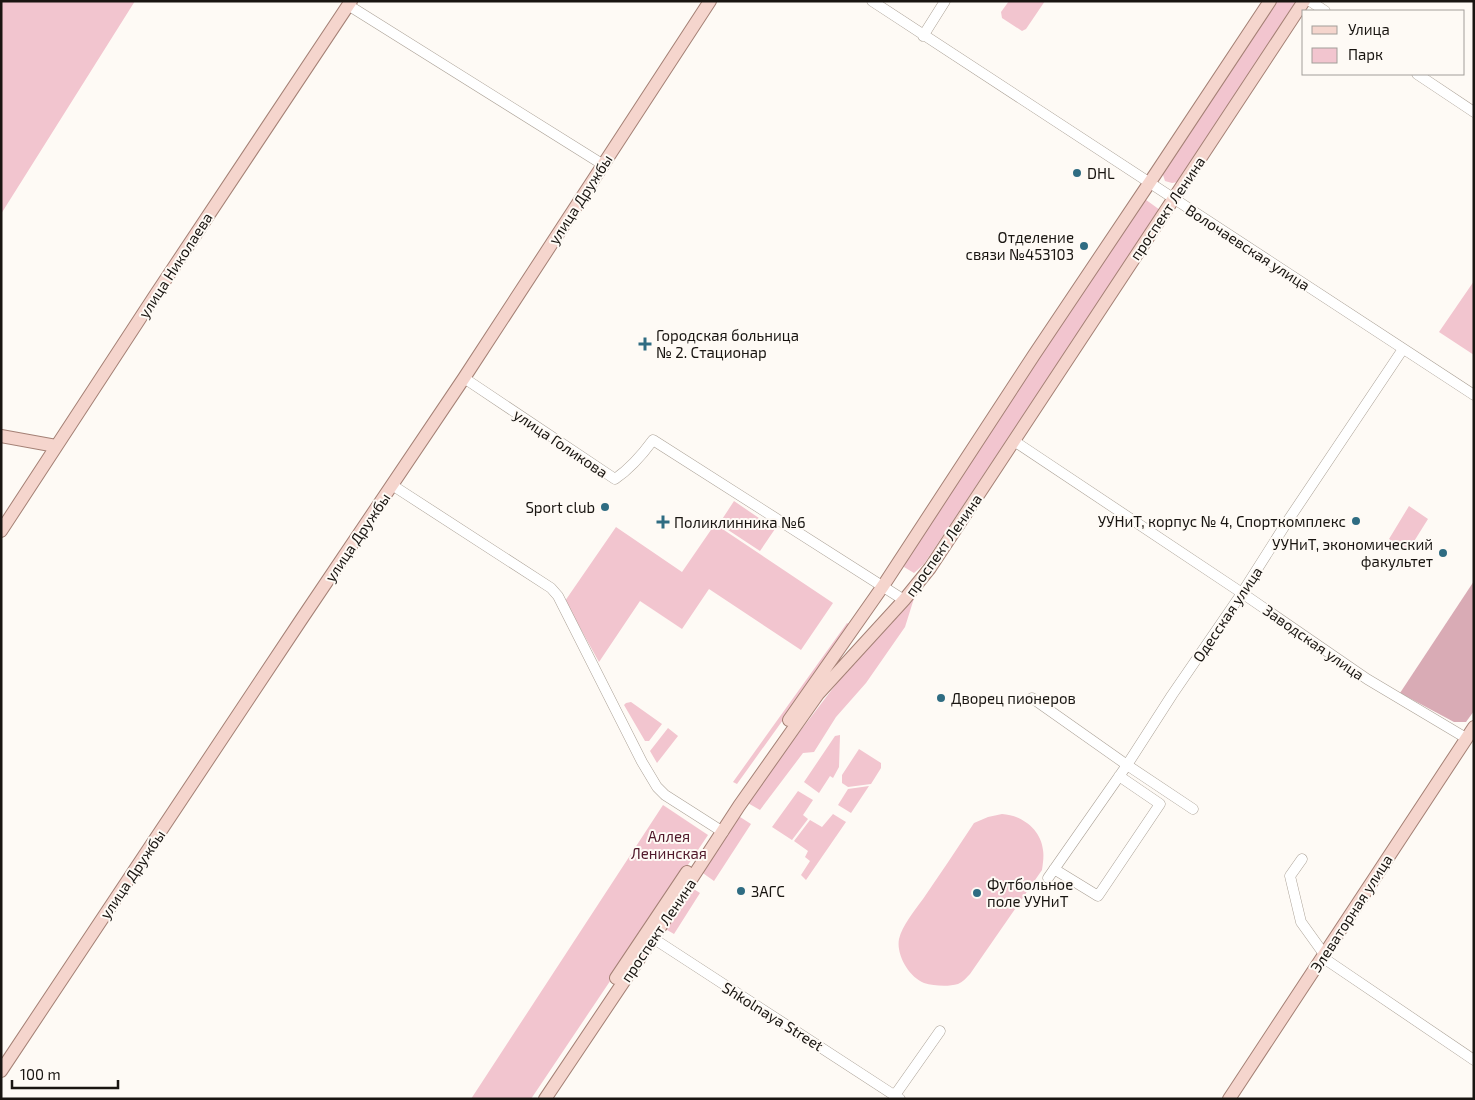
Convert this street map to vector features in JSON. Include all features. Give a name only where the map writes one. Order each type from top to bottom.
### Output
[{"type":"main road","name":"улица Дружбы","points":[[1,1071],[464,378],[710,1]]},
{"type":"main road","name":"проспект Ленина","points":[[545,1099],[719,829],[752,773],[883,586],[1034,355],[1270,1]]},
{"type":"main road","name":"проспект Ленина","points":[[719,829],[818,694],[904,600],[926,573],[1304,1]]},
{"type":"main road","name":"улица Николаева","points":[[1,531],[349,3]]},
{"type":"main road","points":[[1,436],[56,446]]},
{"type":"main road","name":"Элеваторная улица","points":[[1228,1099],[1474,727]]},
{"type":"main road","name":"проспект Ленина","points":[[535,1099],[649,936]]},
{"type":"street","name":"Волочаевская улица","points":[[872,1],[1474,395]]},
{"type":"street","points":[[923,36],[945,1]]},
{"type":"street","points":[[1310,1],[1324,10]]},
{"type":"street","points":[[349,3],[602,164]]},
{"type":"street","points":[[1418,75],[1474,112]]},
{"type":"street","name":"Одесская улица","points":[[1048,878],[1127,765],[1287,522],[1404,349]]},
{"type":"street","name":"улица Голикова","points":[[464,378],[616,479],[637,461],[653,440],[904,600]]},
{"type":"street","name":"Заводская улица","points":[[1014,441],[1367,679],[1466,738]]},
{"type":"street","points":[[392,485],[552,588],[558,596],[657,788],[665,796],[719,829]]},
{"type":"street","points":[[1032,698],[1127,765],[1194,809]]},
{"type":"street","points":[[1054,869],[1098,896],[1160,804],[1119,776]]},
{"type":"street","points":[[1302,860],[1290,876],[1301,922],[1323,956],[1474,1060]]},
{"type":"street","name":"Shkolnaya Street","points":[[649,936],[898,1097]]},
{"type":"street","points":[[898,1097],[940,1030]]},
{"type":"green space","points":[[1,1],[135,1],[1,214]]},
{"type":"green space","points":[[1009,1],[1045,1],[1026,29],[1022,31],[1002,18],[1001,12]]},
{"type":"green space","points":[[1276,1],[1297,2],[1178,182],[1165,181],[1163,170]]},
{"type":"green space","points":[[1142,197],[1160,210],[924,564],[914,573],[904,567],[906,557]]},
{"type":"green space","points":[[1474,281],[1474,355],[1439,332]]},
{"type":"green space","points":[[734,501],[775,529],[760,551],[719,524]]},
{"type":"green space","points":[[1409,506],[1428,519],[1408,551],[1389,539]]},
{"type":"green space","points":[[715,524],[833,603],[801,650],[709,589],[682,629],[640,601],[599,662],[565,601],[616,527],[682,572]]},
{"type":"green space","points":[[916,592],[905,627],[866,683],[836,717],[814,752],[803,753],[760,810],[746,802],[866,645]]},
{"type":"green space","points":[[847,623],[851,625],[737,784],[733,782]]},
{"type":"green space","points":[[631,702],[662,724],[649,741],[645,741],[624,705]]},
{"type":"green space","points":[[668,728],[678,736],[657,763],[650,751]]},
{"type":"green space","points":[[840,735],[839,767],[833,778],[830,776],[819,793],[804,782],[835,736]]},
{"type":"green space","points":[[859,749],[881,763],[881,768],[871,784],[848,787],[842,783],[842,775]]},
{"type":"green space","points":[[869,786],[851,813],[838,805],[848,789]]},
{"type":"green space","points":[[798,791],[813,800],[803,815],[808,819],[792,840],[772,827]]},
{"type":"green space","name":"Аллея Ленинская","points":[[663,805],[708,835],[531,1099],[471,1099]]},
{"type":"green space","points":[[833,814],[846,822],[806,880],[801,875],[810,861],[805,857],[808,851],[794,841],[810,820],[822,827]]},
{"type":"green space","name":"Футбольное поле УУНиТ","points":[[1002,814],[1023,820],[1034,830],[1043,850],[1042,870],[970,974],[962,982],[950,986],[924,983],[913,976],[902,958],[899,939],[903,929],[974,823]]},
{"type":"green space","points":[[737,815],[751,824],[714,881],[700,871]]},
{"type":"green space","points":[[689,886],[700,893],[674,934],[662,927]]},
{"type":"shaded area","points":[[1474,581],[1474,711],[1466,722],[1454,722],[1400,693]]},
{"type":"place","name":"DHL","points":[[1077,173]]},
{"type":"place","name":"Отделение связи №453103","points":[[1084,246]]},
{"type":"place","name":"Городская больница № 2. Стационар","points":[[645,344]]},
{"type":"place","name":"Sport club","points":[[605,507]]},
{"type":"place","name":"УУНиТ, корпус № 4, Спорткомплекс","points":[[1356,521]]},
{"type":"place","name":"Поликлинника №6","points":[[663,522]]},
{"type":"place","name":"УУНиТ, экономический факультет","points":[[1443,553]]},
{"type":"place","name":"Дворец пионеров","points":[[941,698]]},
{"type":"place","name":"ЗАГС","points":[[741,891]]},
{"type":"place","name":"Футбольное поле УУНиТ","points":[[977,893]]}]
